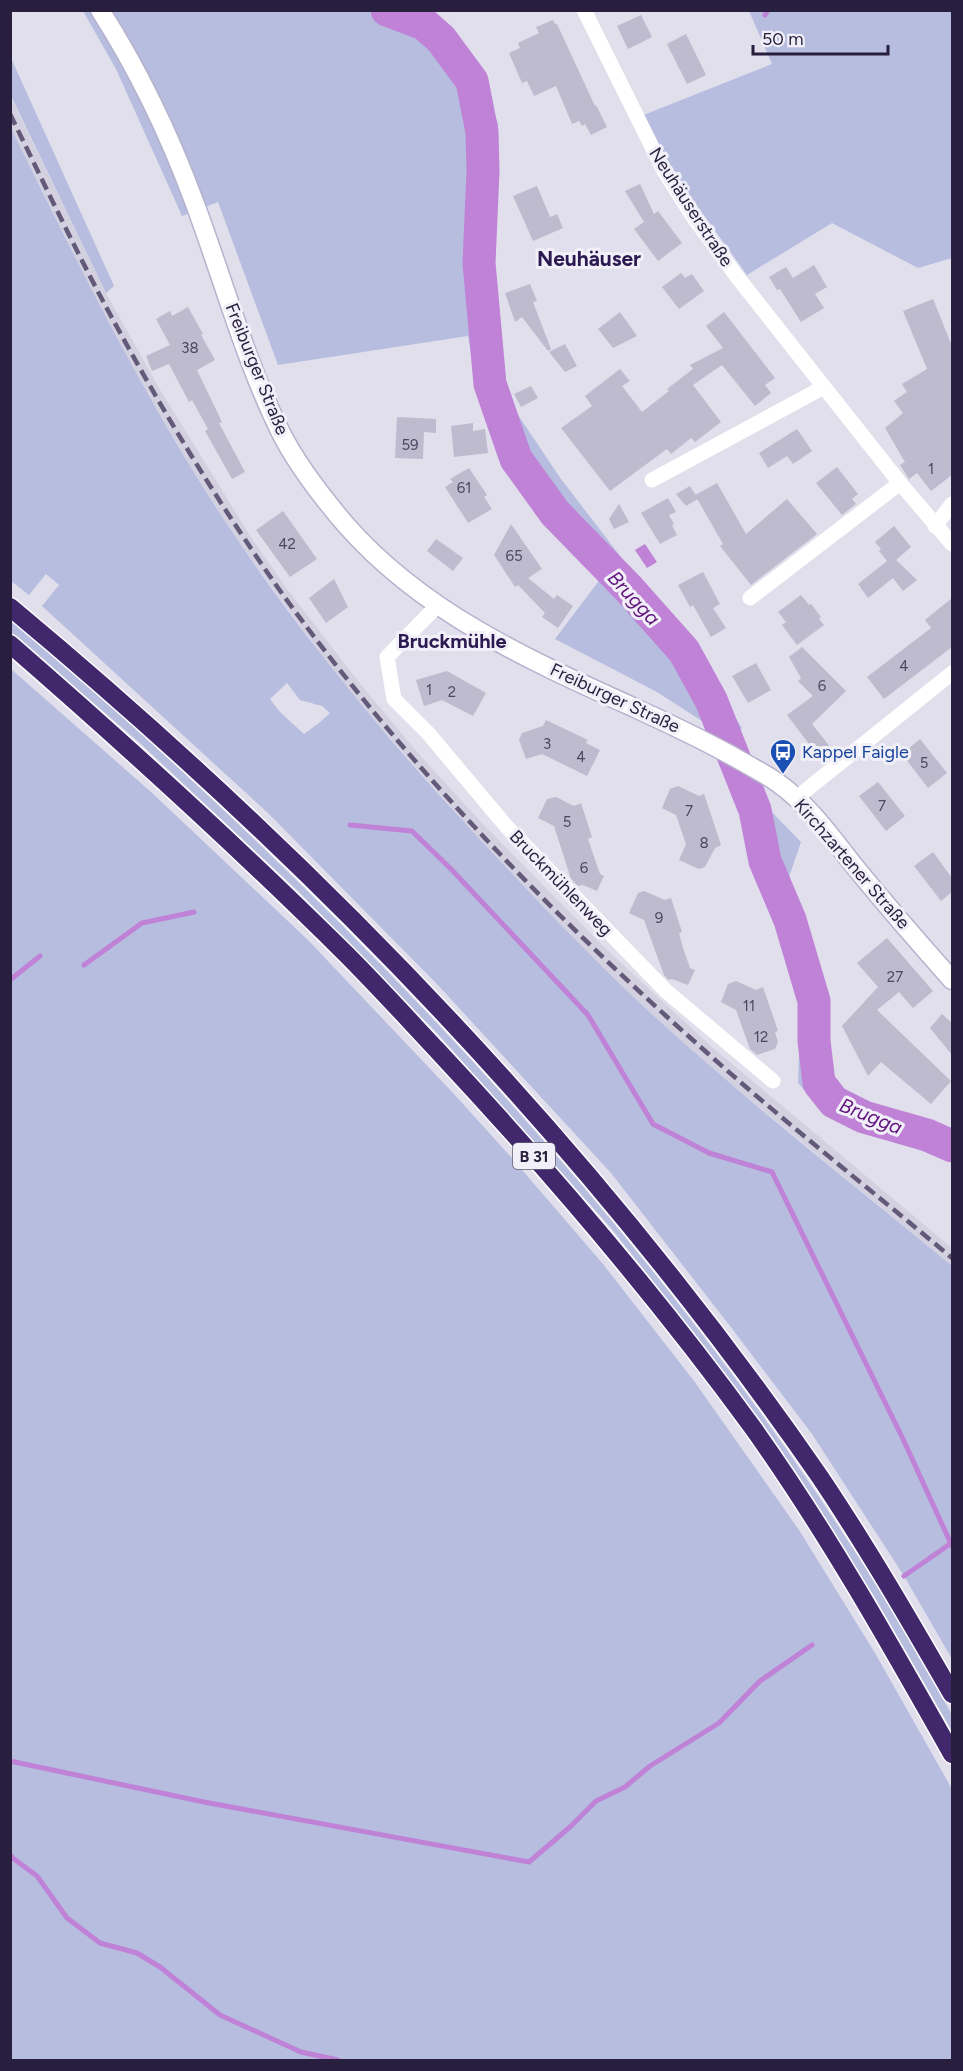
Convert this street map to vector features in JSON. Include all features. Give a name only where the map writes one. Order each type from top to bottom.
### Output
[{"type":"highway","name":"B 31","points":[[10,607],[85,669],[207,780],[329,897],[480,1053],[582,1168],[717,1335],[821,1479],[906,1615],[952,1694]]},
{"type":"highway","name":"B 31","points":[[10,644],[200,813],[349,956],[471,1086],[586,1215],[753,1428],[813,1517],[884,1634],[952,1754]]},
{"type":"street","name":"Freiburger Straße","points":[[99,10],[140,78],[172,143],[234,316],[280,432],[312,481],[348,528],[404,582],[437,606],[486,636],[556,672],[711,744],[741,761]]},
{"type":"street","name":"Neuhäuserstraße","points":[[584,10],[664,171],[728,265],[900,483],[952,544]]},
{"type":"street","points":[[652,480],[824,387]]},
{"type":"street","points":[[750,598],[900,483]]},
{"type":"street","points":[[935,526],[952,504]]},
{"type":"street","name":"Bruckmühlenweg","points":[[437,606],[387,657],[394,699],[428,733],[506,826],[666,991],[773,1081]]},
{"type":"street","points":[[797,799],[952,673]]},
{"type":"street","name":"Kirchzartener Straße","points":[[741,761],[772,778],[797,799],[952,980]]},
{"type":"shaded area","points":[[407,10],[439,24],[475,68],[498,123],[493,281],[502,378],[510,403],[561,479],[697,656],[742,728],[733,738],[657,692],[555,639],[601,578],[543,518],[516,477],[489,419],[468,336],[278,365],[218,202],[182,216],[116,69],[83,11]]},
{"type":"shaded area","points":[[749,11],[952,11],[952,258],[918,268],[832,223],[747,275],[672,171],[641,116],[772,64]]},
{"type":"shaded area","points":[[11,58],[114,286],[106,293],[11,96]]},
{"type":"shaded area","points":[[10,96],[106,293],[159,388],[249,534],[287,589],[362,686],[418,753],[481,822],[606,949],[712,1047],[952,1248],[952,1266],[701,1059],[642,1005],[590,955],[470,829],[342,683],[238,541],[148,395],[98,304],[11,128]]},
{"type":"shaded area","points":[[11,128],[118,339],[206,492],[300,627],[399,750],[469,828],[624,988],[756,1105],[952,1266],[952,1659],[904,1576],[812,1434],[611,1173],[436,983],[269,814],[42,606],[59,585],[46,574],[29,595],[11,581]],"holes":[[[287,683],[300,700],[322,706],[330,713],[304,734],[280,712],[270,699]]]},
{"type":"shaded area","points":[[645,544],[657,562],[647,568],[635,550]]},
{"type":"shaded area","points":[[10,620],[148,740],[330,914],[504,1096],[587,1191],[743,1388],[815,1491],[920,1658],[952,1715],[952,1731],[874,1596],[814,1504],[701,1342],[611,1228],[437,1033],[298,891],[141,744],[11,632]]},
{"type":"shaded area","points":[[11,669],[151,792],[308,940],[454,1094],[603,1264],[694,1381],[799,1530],[875,1653],[952,1789],[952,2060],[11,2060]]},
{"type":"shaded area","points":[[730,782],[759,799],[801,842],[787,883],[817,967],[827,1083],[847,1110],[952,1143],[952,1161],[847,1125],[821,1109],[798,1083],[802,970],[767,889],[737,794]]},
{"type":"building","points":[[641,15],[652,37],[628,49],[617,26]]},
{"type":"building","points":[[553,20],[607,127],[591,135],[585,124],[582,126],[579,121],[572,124],[556,86],[534,96],[527,81],[522,83],[509,53],[520,48],[518,43],[539,33],[536,27]]},
{"type":"building","points":[[686,34],[706,75],[687,84],[667,44]]},
{"type":"building","points":[[640,184],[654,214],[658,211],[682,243],[658,261],[634,229],[644,222],[625,191]]},
{"type":"building","points":[[537,186],[550,217],[557,214],[563,228],[533,241],[513,196]]},
{"type":"building","points":[[814,265],[827,287],[815,294],[824,308],[801,322],[780,289],[777,290],[769,277],[786,267],[793,278]]},
{"type":"building","points":[[681,273],[685,278],[692,274],[704,291],[679,309],[662,287]]},
{"type":"building","points":[[530,284],[537,301],[533,302],[551,349],[548,351],[522,317],[515,322],[505,293]]},
{"type":"building","points":[[933,299],[952,346],[952,475],[931,491],[917,473],[909,479],[900,465],[905,462],[885,428],[903,413],[894,401],[907,392],[902,384],[927,369],[903,311]]},
{"type":"building","points":[[188,307],[215,360],[197,370],[222,422],[219,423],[245,472],[232,479],[205,431],[208,429],[192,400],[189,402],[169,364],[152,371],[146,356],[170,345],[156,319],[170,311],[172,316]]},
{"type":"building","points":[[620,312],[637,336],[613,348],[598,329]]},
{"type":"building","points":[[724,312],[775,378],[765,385],[771,393],[755,406],[722,365],[693,385],[721,422],[695,442],[691,438],[671,454],[667,449],[610,491],[561,428],[592,406],[585,396],[620,369],[630,381],[622,386],[642,412],[693,369],[690,365],[723,348],[706,326]]},
{"type":"building","points":[[565,344],[577,366],[565,372],[549,352]]},
{"type":"building","points":[[531,386],[538,398],[521,407],[514,394]]},
{"type":"building","points":[[397,417],[436,419],[436,433],[424,432],[423,459],[395,458]]},
{"type":"building","points":[[473,423],[473,431],[485,429],[488,453],[454,457],[451,426]]},
{"type":"building","points":[[797,429],[812,451],[793,464],[787,456],[768,468],[759,453]]},
{"type":"building","points":[[837,467],[858,494],[852,499],[856,504],[842,515],[816,483]]},
{"type":"building","points":[[469,468],[487,495],[484,497],[492,509],[468,523],[445,487],[453,482],[450,479]]},
{"type":"building","points":[[717,483],[746,534],[787,499],[817,534],[751,585],[720,546],[723,544],[695,495]]},
{"type":"building","points":[[690,486],[698,499],[686,506],[676,494]]},
{"type":"building","points":[[668,498],[676,512],[669,515],[677,535],[660,544],[641,513]]},
{"type":"building","points":[[619,504],[629,522],[614,529],[609,519]]},
{"type":"building","points":[[283,511],[317,559],[290,577],[256,530]]},
{"type":"building","points":[[511,524],[542,569],[528,578],[554,599],[557,595],[573,606],[558,628],[542,617],[545,613],[518,585],[515,587],[494,555]]},
{"type":"building","points":[[894,526],[911,547],[896,560],[917,580],[903,591],[893,578],[868,598],[858,584],[887,561],[875,542]]},
{"type":"building","points":[[436,539],[463,558],[453,571],[427,551]]},
{"type":"building","points":[[703,572],[720,604],[713,608],[726,628],[711,637],[693,605],[690,607],[678,585]]},
{"type":"building","points":[[334,579],[348,607],[326,623],[309,598]]},
{"type":"building","points":[[801,595],[821,617],[819,619],[824,625],[797,645],[782,625],[786,622],[778,612]]},
{"type":"building","points":[[952,598],[952,647],[884,699],[867,677],[931,628],[925,620]]},
{"type":"building","points":[[802,647],[846,691],[812,724],[831,748],[819,757],[787,715],[813,696],[798,681],[801,678],[789,657]]},
{"type":"building","points":[[756,663],[771,690],[748,703],[732,676]]},
{"type":"building","points":[[447,671],[486,693],[473,716],[442,700],[424,706],[416,680]]},
{"type":"building","points":[[546,720],[588,740],[586,743],[600,750],[587,776],[542,754],[526,759],[519,740],[522,733],[543,726]]},
{"type":"building","points":[[920,739],[947,773],[928,788],[902,754]]},
{"type":"building","points":[[878,782],[905,816],[886,831],[859,796]]},
{"type":"building","points":[[678,786],[699,796],[704,794],[721,845],[715,848],[705,867],[699,869],[679,860],[686,844],[676,815],[662,808],[670,789]]},
{"type":"building","points":[[556,797],[574,806],[581,803],[592,837],[588,839],[600,874],[604,876],[597,891],[583,885],[578,886],[571,879],[554,826],[538,818],[547,799]]},
{"type":"building","points":[[933,852],[952,878],[952,892],[941,901],[914,866]]},
{"type":"building","points":[[644,891],[665,900],[671,898],[682,932],[679,933],[683,948],[690,968],[695,970],[688,985],[669,980],[664,975],[644,920],[629,913],[638,893]]},
{"type":"building","points":[[887,938],[933,991],[913,1008],[899,992],[877,1010],[951,1081],[931,1104],[881,1062],[868,1076],[842,1026],[878,987],[857,963]]},
{"type":"building","points":[[736,981],[756,990],[763,987],[778,1031],[775,1032],[778,1042],[775,1049],[757,1055],[750,1049],[736,1010],[721,1002],[728,984]]},
{"type":"building","points":[[942,1014],[952,1023],[952,1055],[930,1028]]},
{"type":"waterway","name":"Brugga","points":[[387,10],[424,24],[441,39],[472,81],[482,132],[483,171],[479,263],[490,384],[516,459],[555,513],[628,588],[684,651],[711,700],[755,810],[765,861],[790,920],[814,1001],[814,1041],[819,1083],[834,1102],[864,1117],[927,1135],[952,1146]]},
{"type":"waterway","points":[[765,15],[768,10]]},
{"type":"waterway","points":[[350,825],[412,831],[451,869],[588,1015],[653,1124],[709,1153],[772,1172],[903,1439],[952,1546]]},
{"type":"waterway","points":[[84,965],[142,923],[194,912]]},
{"type":"waterway","points":[[10,980],[40,956]]},
{"type":"waterway","points":[[904,1576],[950,1544]]},
{"type":"waterway","points":[[10,1761],[204,1802],[529,1862],[596,1801],[625,1787],[650,1766],[719,1723],[760,1681],[812,1645]]},
{"type":"waterway","points":[[10,1855],[37,1876],[67,1918],[100,1943],[137,1953],[160,1967],[220,2015],[301,2052],[338,2060]]},
{"type":"railway","points":[[10,114],[104,303],[188,450],[233,522],[281,592],[376,715],[480,833],[646,998],[765,1103],[952,1258]]},
{"type":"place","name":"Kappel Faigle","points":[[783,775]]},
{"type":"district","name":"Neuhäuser","points":[[589,259]]},
{"type":"district","name":"Bruckmühle","points":[[452,641]]}]
